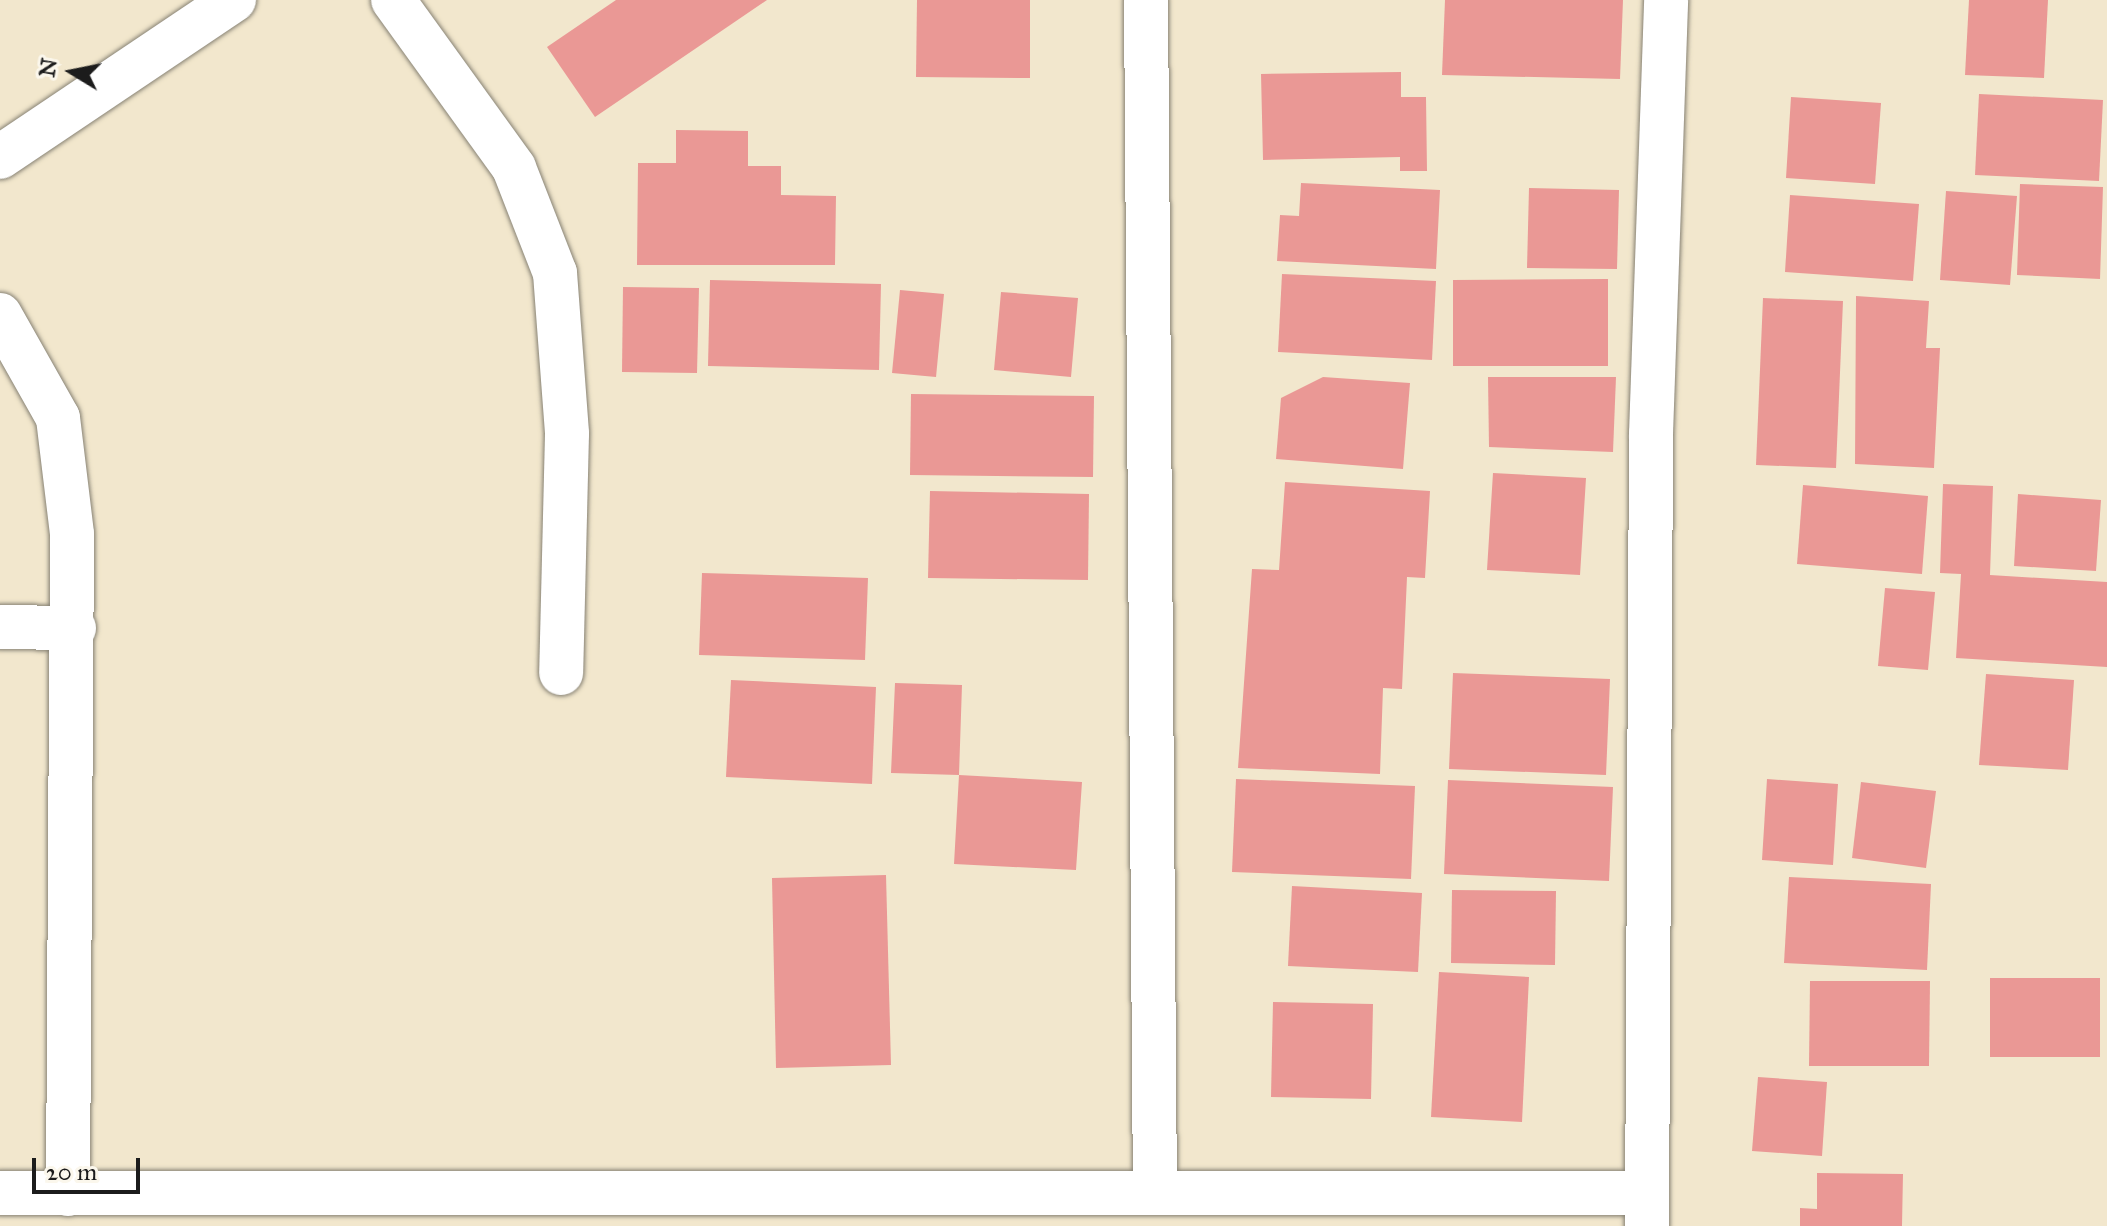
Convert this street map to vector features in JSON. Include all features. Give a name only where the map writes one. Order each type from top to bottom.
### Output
[{"type":"street","points":[[0,157],[234,0]]},
{"type":"street","points":[[393,0],[514,168],[555,273],[567,434],[561,673]]},
{"type":"street","points":[[1146,0],[1155,1190]]},
{"type":"street","points":[[0,1193],[1155,1190],[1646,1209],[1651,434],[1666,0]]},
{"type":"street","points":[[0,315],[58,418],[74,628],[68,1194]]},
{"type":"street","points":[[0,627],[74,628]]},
{"type":"building","points":[[616,0],[767,0],[595,117],[547,47]]},
{"type":"building","points":[[917,0],[1030,0],[1030,78],[916,77]]},
{"type":"building","points":[[1445,0],[1623,0],[1620,79],[1442,75]]},
{"type":"building","points":[[1969,0],[2048,0],[2044,78],[1965,75]]},
{"type":"building","points":[[1401,72],[1401,97],[1426,97],[1427,171],[1400,171],[1400,157],[1263,160],[1261,74]]},
{"type":"building","points":[[1979,94],[2103,100],[2099,181],[1975,175]]},
{"type":"building","points":[[1791,97],[1881,103],[1875,184],[1786,178]]},
{"type":"building","points":[[676,130],[748,131],[748,166],[781,166],[781,195],[836,196],[835,265],[637,265],[638,163],[676,163]]},
{"type":"building","points":[[1301,183],[1440,190],[1436,269],[1277,261],[1280,215],[1299,216]]},
{"type":"building","points":[[2020,184],[2103,187],[2100,279],[2017,275]]},
{"type":"building","points":[[1529,188],[1619,190],[1617,269],[1527,268]]},
{"type":"building","points":[[1946,191],[2017,196],[2010,285],[1940,280]]},
{"type":"building","points":[[1790,195],[1919,204],[1913,281],[1785,272]]},
{"type":"building","points":[[1282,274],[1436,281],[1432,360],[1278,352]]},
{"type":"building","points":[[1608,279],[1608,366],[1453,366],[1453,280]]},
{"type":"building","points":[[710,280],[881,284],[879,370],[708,366]]},
{"type":"building","points":[[623,287],[699,288],[697,373],[622,372]]},
{"type":"building","points":[[900,290],[944,294],[936,377],[892,373]]},
{"type":"building","points":[[1001,292],[1078,298],[1071,377],[994,370]]},
{"type":"building","points":[[1856,296],[1929,301],[1926,348],[1940,348],[1934,468],[1855,464]]},
{"type":"building","points":[[1763,298],[1843,301],[1836,468],[1756,465]]},
{"type":"building","points":[[1323,377],[1410,383],[1403,469],[1276,459],[1281,398]]},
{"type":"building","points":[[1488,377],[1616,377],[1613,452],[1489,447]]},
{"type":"building","points":[[911,394],[1094,396],[1093,477],[910,475]]},
{"type":"building","points":[[1493,473],[1586,478],[1580,575],[1487,570]]},
{"type":"building","points":[[1285,482],[1430,491],[1425,578],[1407,577],[1402,689],[1383,688],[1380,774],[1238,768],[1252,569],[1279,570]]},
{"type":"building","points":[[1943,484],[1993,486],[1990,575],[2107,582],[2107,667],[1956,658],[1961,574],[1940,573]]},
{"type":"building","points":[[1803,485],[1928,496],[1922,574],[1797,564]]},
{"type":"building","points":[[930,491],[1089,494],[1088,580],[928,578]]},
{"type":"building","points":[[2018,494],[2101,500],[2096,571],[2014,566]]},
{"type":"building","points":[[702,573],[868,578],[865,660],[699,655]]},
{"type":"building","points":[[1885,588],[1935,592],[1928,670],[1878,666]]},
{"type":"building","points":[[1453,673],[1610,679],[1606,775],[1449,769]]},
{"type":"building","points":[[1986,674],[2074,680],[2068,770],[1979,765]]},
{"type":"building","points":[[731,680],[876,687],[872,784],[726,777]]},
{"type":"building","points":[[895,683],[962,685],[959,775],[891,773]]},
{"type":"building","points":[[959,775],[1082,782],[1076,870],[954,864]]},
{"type":"building","points":[[1236,779],[1415,786],[1411,879],[1232,872]]},
{"type":"building","points":[[1767,779],[1838,784],[1833,865],[1762,860]]},
{"type":"building","points":[[1448,780],[1613,787],[1609,881],[1444,874]]},
{"type":"building","points":[[1861,782],[1936,791],[1926,868],[1852,858]]},
{"type":"building","points":[[886,875],[891,1065],[776,1068],[772,878]]},
{"type":"building","points":[[1789,877],[1931,884],[1927,970],[1784,963]]},
{"type":"building","points":[[1292,886],[1422,893],[1418,972],[1288,966]]},
{"type":"building","points":[[1452,890],[1556,891],[1555,965],[1451,963]]},
{"type":"building","points":[[1439,972],[1529,977],[1522,1122],[1431,1117]]},
{"type":"building","points":[[1990,978],[2100,978],[2100,1057],[1990,1057]]},
{"type":"building","points":[[1810,981],[1930,981],[1929,1066],[1809,1066]]},
{"type":"building","points":[[1273,1002],[1373,1004],[1371,1099],[1271,1097]]},
{"type":"building","points":[[1758,1077],[1827,1082],[1822,1156],[1752,1151]]},
{"type":"building","points":[[1817,1173],[1903,1174],[1902,1226],[1800,1226],[1800,1208],[1817,1209]]}]
